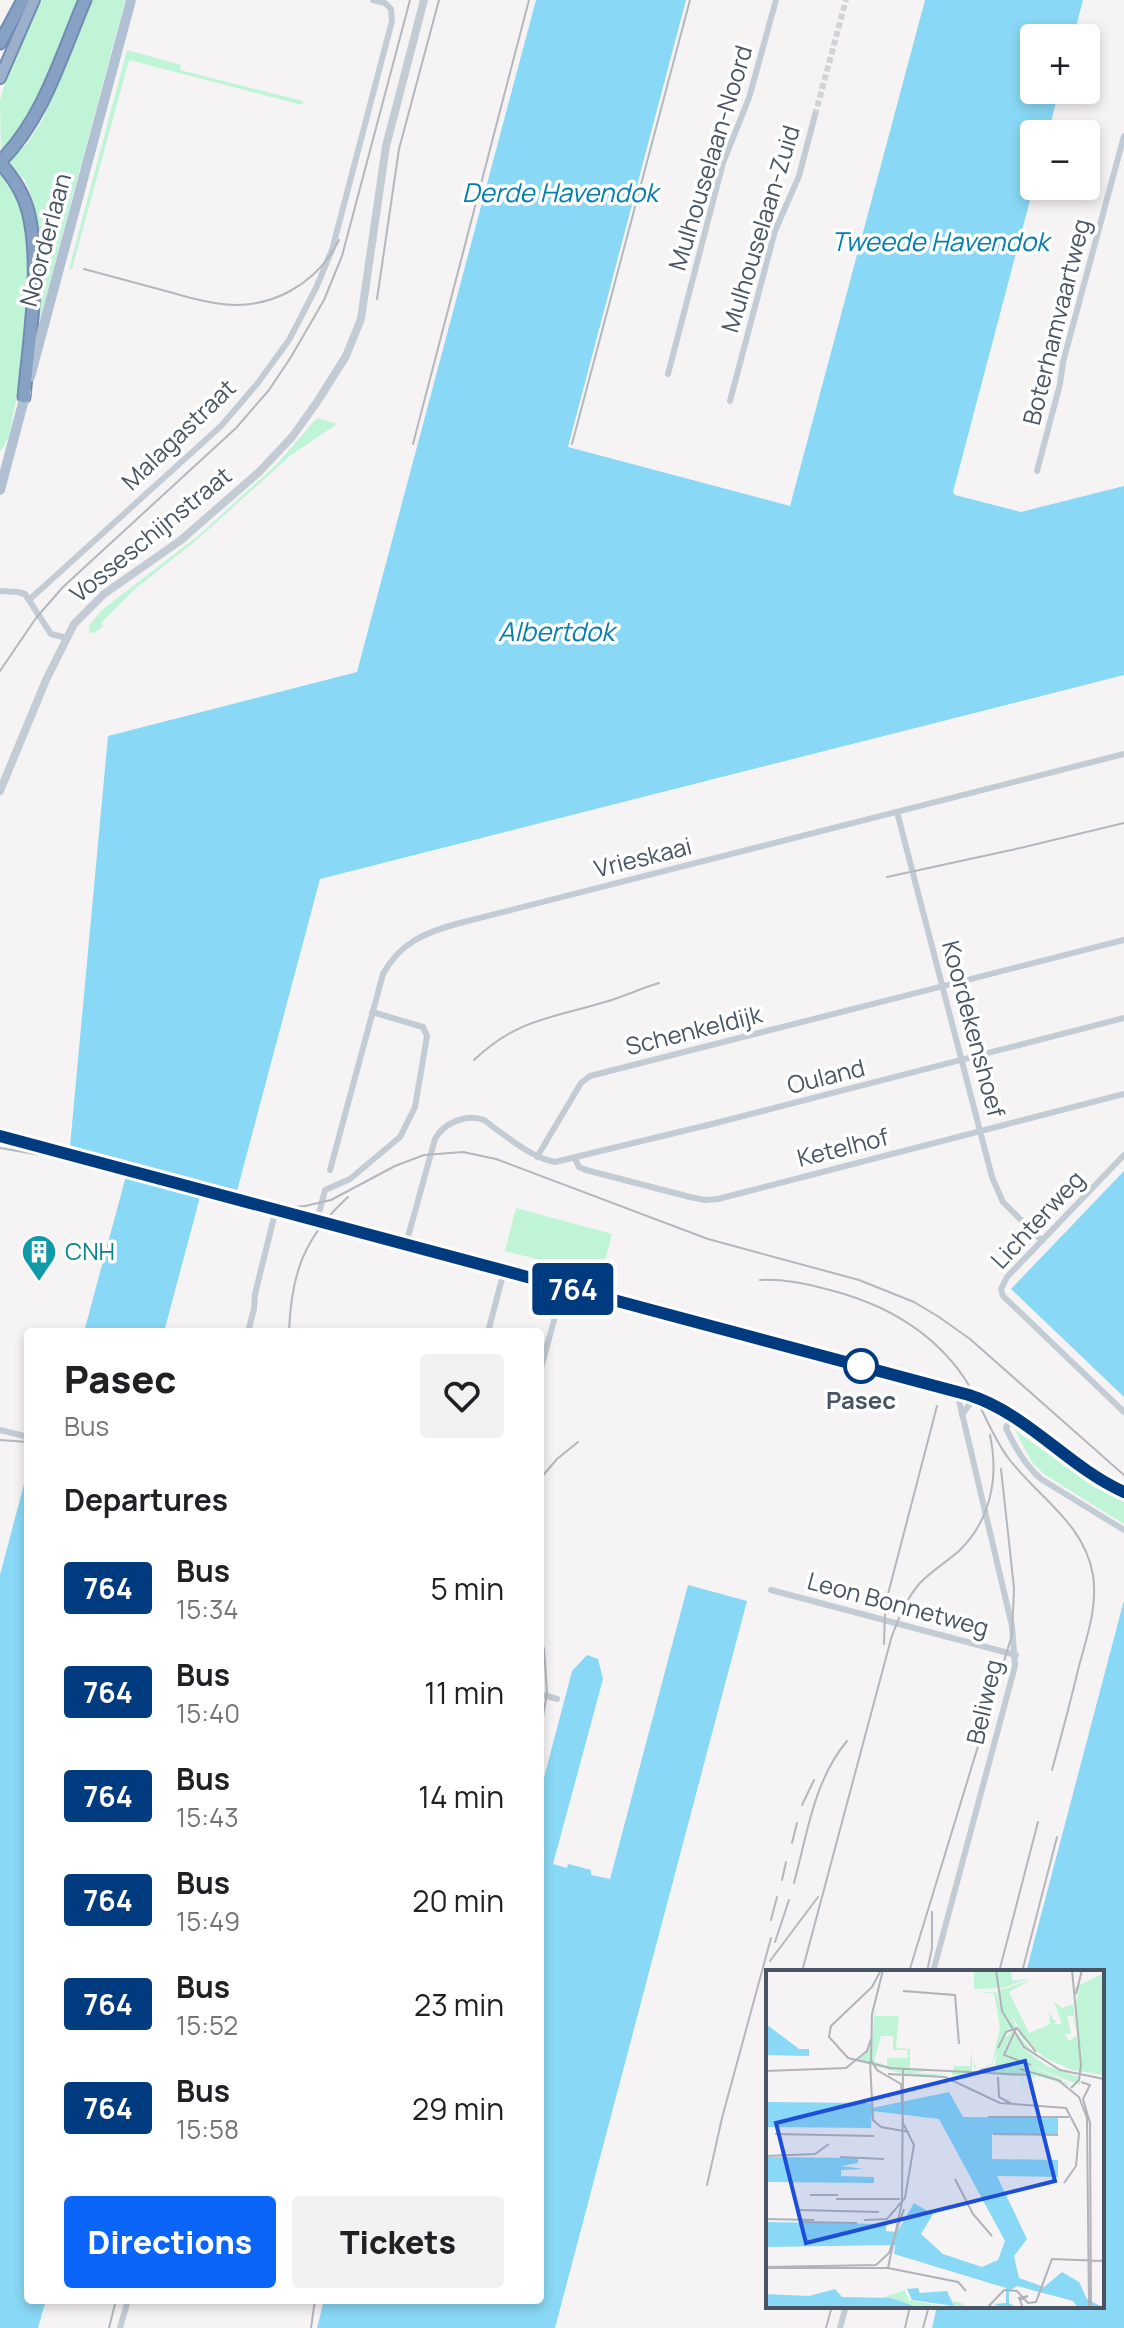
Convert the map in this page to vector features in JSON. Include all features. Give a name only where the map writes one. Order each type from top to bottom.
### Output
[{"type":"highway","points":[[0,28],[21,0]]},
{"type":"highway","points":[[0,43],[21,0]]},
{"type":"highway","points":[[0,78],[34,0]]},
{"type":"highway","points":[[24,397],[32,310],[32,236],[28,210],[20,191],[2,165],[42,102],[85,0]]},
{"type":"main road","name":"Noorderlaan","points":[[0,487],[131,0]]},
{"type":"main road","points":[[0,455],[12,445]]},
{"type":"main road","points":[[0,1136],[979,1398],[1012,1415],[1101,1480],[1124,1492]]},
{"type":"street","name":"Malagastraat","points":[[29,600],[221,426],[252,391],[283,348],[311,299],[332,250],[387,40],[393,14],[385,3],[373,0]]},
{"type":"street","name":"Vosseschijnstraat","points":[[0,791],[46,680],[74,624],[97,599],[181,540],[272,458],[305,419],[346,356],[363,311],[386,146],[424,0]]},
{"type":"street","name":"Mulhouselaan-Noord","points":[[668,374],[723,163],[749,98],[776,0]]},
{"type":"street","name":"Mulhouselaan-Zuid","points":[[730,401],[775,231],[799,176],[815,115]]},
{"type":"street","name":"Boterhamvaartweg","points":[[1037,471],[1124,136]]},
{"type":"street","points":[[0,591],[18,592],[29,600],[51,634],[67,638]]},
{"type":"street","name":"Vrieskaai","points":[[330,1170],[383,974],[391,959],[413,939],[428,931],[1124,754]]},
{"type":"street","name":"Koordekenshoef","points":[[897,812],[997,1191],[1003,1202],[1042,1241]]},
{"type":"street","name":"Schenkeldijk","points":[[537,1157],[581,1083],[590,1076],[1124,940]]},
{"type":"street","points":[[317,1221],[325,1190],[350,1179],[397,1141],[415,1107],[426,1032],[423,1027],[372,1012]]},
{"type":"street","name":"Ouland","points":[[537,1157],[555,1162],[575,1159],[1124,1018]]},
{"type":"street","name":"Ketelhof","points":[[575,1159],[584,1169],[705,1200],[718,1199],[1124,1094]]},
{"type":"street","points":[[406,1244],[435,1139],[451,1122],[468,1118],[484,1120],[537,1157]]},
{"type":"street","name":"Lichterweg","points":[[1124,1155],[1002,1283],[1003,1296],[1124,1412]]},
{"type":"street","points":[[249,1328],[276,1209]]},
{"type":"street","points":[[489,1328],[504,1271]]},
{"type":"street","points":[[544,1357],[563,1287]]},
{"type":"street","name":"Beliweg","points":[[934,1970],[1016,1655],[1012,1626],[957,1392]]},
{"type":"street","points":[[962,1415],[979,1398]]},
{"type":"street","points":[[1012,1415],[1006,1428],[1031,1470],[1124,1530]]},
{"type":"street","points":[[0,1430],[24,1436]]},
{"type":"street","name":"Leon Bonnetweg","points":[[771,1590],[1016,1655]]},
{"type":"street","points":[[544,1695],[557,1699]]},
{"type":"street","points":[[120,2328],[127,2304]]},
{"type":"street","points":[[840,2328],[845,2308]]},
{"type":"green space","points":[[42,0],[80,0],[29,115],[1,154],[0,100],[11,65]]},
{"type":"green space","points":[[93,0],[125,0],[36,334],[37,219],[25,180],[9,162],[26,145],[42,121]]},
{"type":"green space","points":[[127,50],[181,65],[180,70],[303,101],[302,105],[129,60],[72,269],[69,269]]},
{"type":"green space","points":[[0,170],[22,208],[29,288],[19,387],[10,432],[0,451]]},
{"type":"green space","points":[[317,418],[337,424],[291,455],[199,538],[135,589],[101,623],[103,626],[94,633],[89,632],[90,624],[102,610],[198,536],[275,466]]},
{"type":"green space","points":[[516,1208],[612,1234],[601,1276],[505,1251]]},
{"type":"green space","points":[[1015,1430],[1092,1486],[1124,1502],[1124,1524],[1044,1474],[1032,1462]]},
{"type":"water","name":"Albertdok","points":[[536,0],[686,0],[568,447],[790,506],[925,0],[1083,0],[1077,24],[1020,24],[1020,104],[1056,104],[1052,120],[1020,120],[1020,200],[1030,200],[953,492],[1021,512],[1124,486],[1124,675],[320,879],[237,1191],[180,1175],[176,1190],[200,1197],[165,1328],[85,1328],[126,1176],[150,1184],[154,1168],[70,1146],[108,736],[357,672]]},
{"type":"water","points":[[1124,1171],[1124,1397],[1011,1289]]},
{"type":"water","points":[[24,1484],[24,2304],[45,2304],[38,2328],[0,2328],[0,1575]]},
{"type":"water","points":[[688,1585],[747,1601],[555,2328],[317,2328],[323,2304],[544,2304],[544,1778],[572,1671],[587,1655],[598,1659],[603,1679],[553,1864],[591,1870],[591,1875],[610,1879]]},
{"type":"water","points":[[1124,1600],[1124,2328],[932,2328],[937,2308],[1104,2308],[1104,1970],[1027,1970]]},
{"type":"tunnel","points":[[815,115],[846,0]]},
{"type":"railway","points":[[0,671],[36,618],[63,587],[236,428],[269,390],[291,357],[324,300],[342,256],[410,0]]},
{"type":"railway","points":[[377,299],[399,149],[439,0]]},
{"type":"railway","points":[[413,444],[529,0]]},
{"type":"railway","points":[[572,444],[690,0]]},
{"type":"railway","points":[[84,269],[199,300],[240,305],[258,303],[291,291],[305,281],[330,256],[339,240]]},
{"type":"railway","points":[[887,877],[1124,823]]},
{"type":"railway","points":[[474,1060],[520,1028],[659,983]]},
{"type":"railway","points":[[0,1148],[121,1169],[256,1205],[280,1208],[331,1200],[395,1166],[424,1155],[463,1152],[496,1159],[708,1239],[859,1280],[914,1302],[970,1339],[1124,1475]]},
{"type":"railway","points":[[289,1328],[293,1292],[303,1258],[320,1227],[348,1197]]},
{"type":"railway","points":[[760,1280],[802,1283],[847,1295],[886,1311],[922,1333],[965,1379],[1009,1459],[1059,1512],[1080,1540],[1093,1575],[1093,1611],[1052,1770]]},
{"type":"railway","points":[[884,1644],[888,1594],[937,1406]]},
{"type":"railway","points":[[803,1968],[891,1639],[915,1589],[959,1551],[979,1526],[993,1482],[990,1435]]},
{"type":"railway","points":[[0,1440],[24,1442]]},
{"type":"railway","points":[[544,1474],[578,1442]]},
{"type":"railway","points":[[910,1970],[1012,1635],[1014,1588],[1001,1469]]},
{"type":"railway","points":[[544,1648],[547,1693],[544,1711]]},
{"type":"railway","points":[[794,1883],[819,1790],[847,1741]]},
{"type":"railway","points":[[802,1805],[814,1780]]},
{"type":"railway","points":[[1000,1970],[1038,1822]]},
{"type":"railway","points":[[792,1843],[797,1823]]},
{"type":"railway","points":[[1023,1970],[1057,1837]]},
{"type":"railway","points":[[782,1880],[786,1862]]},
{"type":"railway","points":[[771,1920],[777,1897]]},
{"type":"railway","points":[[770,1961],[818,1897]]},
{"type":"railway","points":[[775,1942],[789,1900]]},
{"type":"railway","points":[[927,1970],[932,1948],[932,1912]]},
{"type":"railway","points":[[707,2185],[771,1938]]},
{"type":"railway","points":[[109,2328],[115,2304]]},
{"type":"railway","points":[[311,2328],[314,2304]]},
{"type":"railway","points":[[826,2328],[831,2308]]},
{"type":"railway","points":[[905,2328],[910,2308]]},
{"type":"railway","points":[[923,2328],[928,2308]]},
{"type":"bus line","name":"764","points":[[0,1136],[969,1395],[1003,1409],[1101,1480],[1124,1492]]},
{"type":"place","name":"CNH","points":[[39,1283]]},
{"type":"place","name":"Pasec","points":[[861,1366]]},
{"type":"water label","name":"Derde Havendok","points":[[560,193]]},
{"type":"water label","name":"Tweede Havendok","points":[[940,242]]}]
